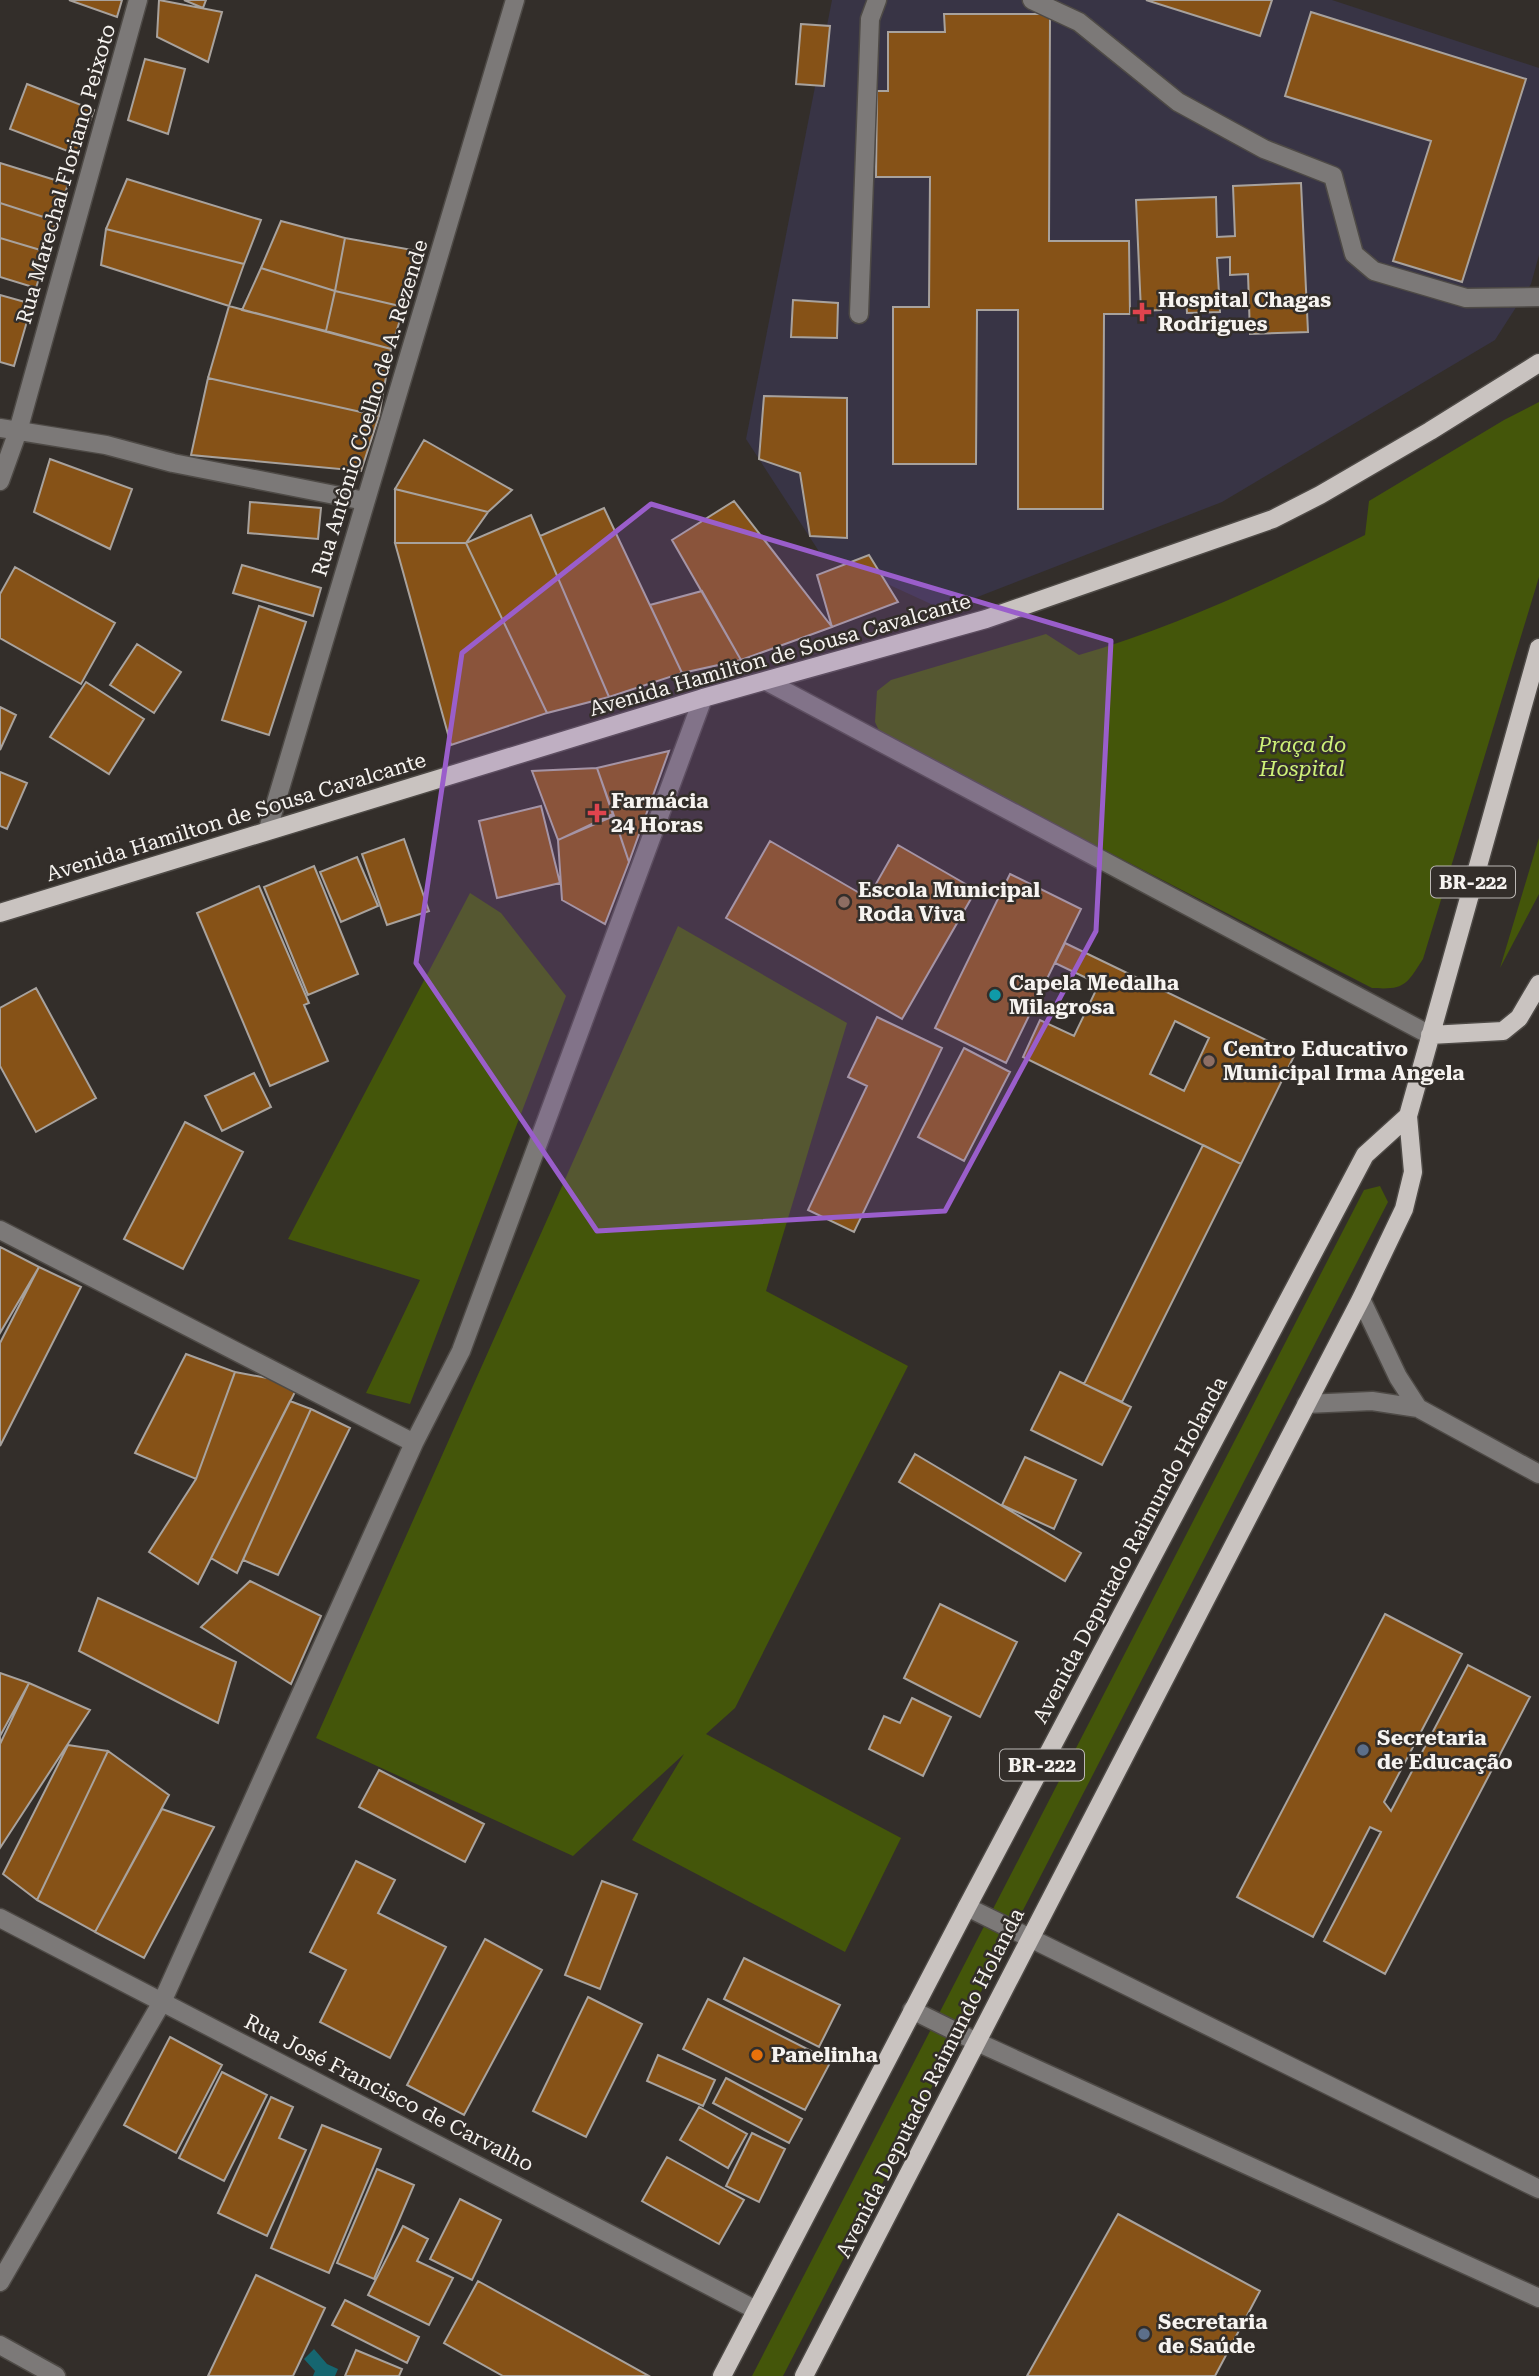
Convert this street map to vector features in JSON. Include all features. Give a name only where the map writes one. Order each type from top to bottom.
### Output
[{"type":"main road","name":"Avenida Hamilton de Sousa Cavalcante","points":[[0,913],[704,698],[986,619],[1273,519],[1430,431],[1539,363]]},
{"type":"main road","name":"BR-222","points":[[1408,1116],[1539,648]]},
{"type":"main road","points":[[1430,1035],[1503,1031],[1520,1018],[1539,984]]},
{"type":"main road","name":"Avenida Deputado Raimundo Holanda","points":[[722,2376],[912,2010],[1365,1155],[1408,1116]]},
{"type":"main road","name":"Avenida Deputado Raimundo Holanda","points":[[804,2376],[1361,1298],[1404,1209],[1413,1172],[1408,1116]]},
{"type":"street","name":"Rua Marechal Floriano Peixoto","points":[[0,481],[9,429],[138,0]]},
{"type":"street","name":"Rua Antônio Coelho de A. Rezende","points":[[268,830],[514,0]]},
{"type":"street","points":[[859,314],[870,19],[877,0]]},
{"type":"street","points":[[1032,0],[1079,22],[1178,102],[1264,149],[1333,177],[1354,254],[1374,271],[1466,298],[1539,297]]},
{"type":"street","points":[[9,429],[106,445],[173,463],[365,501]]},
{"type":"street","points":[[766,681],[1430,1035]]},
{"type":"street","points":[[0,2282],[162,2002],[414,1443],[461,1352],[704,698]]},
{"type":"street","points":[[0,1230],[414,1443]]},
{"type":"street","points":[[1361,1298],[1398,1377],[1418,1408]]},
{"type":"street","points":[[1306,1404],[1372,1401],[1418,1408],[1539,1474]]},
{"type":"street","points":[[967,1907],[1539,2189]]},
{"type":"street","name":"Rua José Francisco de Carvalho","points":[[0,1919],[756,2310]]},
{"type":"street","points":[[912,2010],[1539,2298]]},
{"type":"street","points":[[0,2345],[56,2376]]},
{"type":"highlighted area","points":[[651,504],[1111,641],[1096,931],[945,1211],[597,1231],[416,963],[462,653]]},
{"type":"shaded area","name":"Hospital Chagas Rodrigues","points":[[832,0],[1332,0],[1539,68],[1539,255],[1531,284],[1495,340],[1222,502],[944,610],[820,553],[746,439]]},
{"type":"green space","name":"Praça do Hospital","points":[[1539,402],[1539,577],[1423,959],[1404,984],[1392,988],[1372,988],[881,735],[875,722],[877,691],[891,680],[1046,634],[1079,655],[1153,630],[1225,601],[1365,535],[1369,501]]},
{"type":"green space","points":[[1539,838],[1539,894],[1500,968]]},
{"type":"green space","points":[[470,893],[501,913],[566,996],[410,1404],[366,1393],[420,1280],[288,1239]]},
{"type":"green space","points":[[678,926],[847,1023],[766,1291],[908,1366],[735,1708],[706,1734],[901,1838],[845,1952],[632,1840],[684,1754],[573,1856],[316,1738]]},
{"type":"green space","points":[[1380,1186],[1388,1202],[783,2376],[752,2376],[1364,1190]]},
{"type":"water","points":[[314,2349],[327,2364],[338,2369],[335,2376],[313,2376],[315,2371],[304,2359]]},
{"type":"building","points":[[69,0],[122,0],[117,17]]},
{"type":"building","points":[[159,0],[222,12],[208,62],[157,37]]},
{"type":"building","points":[[184,0],[206,0],[203,8]]},
{"type":"building","points":[[1146,0],[1272,0],[1260,36]]},
{"type":"building","points":[[1311,12],[1526,79],[1462,282],[1393,261],[1431,141],[1285,96]]},
{"type":"building","points":[[944,14],[1050,14],[1049,241],[1129,241],[1130,314],[1104,314],[1103,509],[1018,509],[1018,310],[977,310],[976,464],[893,464],[893,307],[929,307],[930,177],[876,177],[877,91],[888,91],[888,32],[945,32]]},
{"type":"building","points":[[801,24],[830,26],[824,86],[796,84]]},
{"type":"building","points":[[145,59],[185,69],[168,134],[128,120]]},
{"type":"building","points":[[27,84],[94,110],[78,155],[10,129]]},
{"type":"building","points":[[0,163],[68,184],[56,221],[0,203]]},
{"type":"building","points":[[127,179],[261,220],[244,264],[106,229]]},
{"type":"building","points":[[1301,183],[1308,332],[1250,334],[1248,274],[1230,275],[1230,257],[1217,258],[1220,312],[1187,313],[1186,296],[1161,298],[1161,310],[1141,311],[1136,200],[1216,197],[1217,237],[1235,236],[1233,186]]},
{"type":"building","points":[[0,203],[56,221],[47,252],[0,238]]},
{"type":"building","points":[[281,221],[345,238],[335,291],[261,268]]},
{"type":"building","points":[[106,229],[244,264],[229,306],[101,265]]},
{"type":"building","points":[[0,238],[47,252],[36,288],[0,277]]},
{"type":"building","points":[[345,238],[418,251],[404,307],[335,291]]},
{"type":"building","points":[[261,268],[335,291],[326,331],[242,310]]},
{"type":"building","points":[[335,291],[404,307],[391,349],[326,331]]},
{"type":"building","points":[[0,295],[32,304],[14,366],[0,362]]},
{"type":"building","points":[[793,300],[838,303],[837,338],[791,337]]},
{"type":"building","points":[[229,306],[391,349],[379,416],[208,378]]},
{"type":"building","points":[[208,378],[379,416],[361,471],[191,455]]},
{"type":"building","points":[[764,396],[847,398],[847,538],[810,536],[800,473],[759,459]]},
{"type":"building","points":[[424,440],[512,490],[488,512],[395,489]]},
{"type":"building","points":[[50,459],[132,489],[110,549],[34,512]]},
{"type":"building","points":[[395,489],[488,512],[466,543],[395,543]]},
{"type":"building","points":[[734,501],[832,627],[741,660],[672,540]]},
{"type":"building","points":[[250,502],[321,508],[318,539],[248,533]]},
{"type":"building","points":[[604,508],[682,673],[609,697],[540,536]]},
{"type":"building","points":[[531,515],[609,697],[547,713],[466,543]]},
{"type":"building","points":[[395,543],[466,543],[547,713],[451,745]]},
{"type":"building","points":[[869,555],[898,602],[832,627],[817,575]]},
{"type":"building","points":[[242,565],[321,588],[313,616],[233,593]]},
{"type":"building","points":[[15,567],[115,623],[81,684],[0,638],[0,594]]},
{"type":"building","points":[[702,591],[741,660],[682,673],[650,605]]},
{"type":"building","points":[[259,606],[306,622],[269,735],[222,720]]},
{"type":"building","points":[[137,644],[181,672],[154,713],[110,685]]},
{"type":"building","points":[[86,682],[144,719],[109,774],[50,737]]},
{"type":"building","points":[[0,707],[16,715],[0,750]]},
{"type":"building","points":[[669,751],[629,862],[597,768]]},
{"type":"building","points":[[597,768],[614,816],[558,840],[532,771]]},
{"type":"building","points":[[0,772],[27,783],[7,829],[0,826]]},
{"type":"building","points":[[541,806],[560,883],[497,898],[479,821]]},
{"type":"building","points":[[613,814],[629,862],[605,924],[562,900],[558,840]]},
{"type":"building","points":[[404,839],[429,911],[387,925],[362,854]]},
{"type":"building","points":[[770,841],[868,898],[898,845],[976,890],[902,1019],[726,918]]},
{"type":"building","points":[[357,857],[378,906],[341,922],[320,872]]},
{"type":"building","points":[[314,866],[358,974],[308,995],[264,887]]},
{"type":"building","name":"Capela Medalha Milagrosa","points":[[1010,874],[1081,909],[1006,1063],[935,1028]]},
{"type":"building","points":[[259,886],[309,1003],[304,1005],[328,1061],[270,1086],[197,913]]},
{"type":"building","points":[[1065,943],[1295,1054],[1241,1164],[1023,1057],[1040,1020],[1074,1036],[1099,984],[1055,963]],"holes":[[[1175,1021],[1209,1038],[1184,1091],[1150,1074]]]},
{"type":"building","points":[[36,988],[96,1098],[36,1132],[0,1066],[0,1008]]},
{"type":"building","points":[[877,1017],[942,1048],[854,1232],[808,1210],[867,1086],[848,1077]]},
{"type":"building","points":[[964,1048],[1010,1072],[964,1161],[918,1137]]},
{"type":"building","points":[[254,1073],[271,1107],[222,1131],[205,1096]]},
{"type":"building","points":[[185,1122],[243,1152],[183,1269],[124,1239]]},
{"type":"building","points":[[1203,1145],[1241,1164],[1122,1402],[1084,1384]]},
{"type":"building","points":[[0,1247],[39,1267],[0,1333]]},
{"type":"building","points":[[39,1267],[81,1287],[0,1446],[0,1343]]},
{"type":"building","points":[[186,1354],[235,1372],[196,1479],[135,1453]]},
{"type":"building","points":[[235,1372],[299,1384],[198,1584],[149,1552],[196,1479]]},
{"type":"building","points":[[1060,1372],[1131,1407],[1102,1465],[1031,1430]]},
{"type":"building","points":[[290,1401],[311,1409],[237,1573],[211,1558]]},
{"type":"building","points":[[311,1409],[350,1428],[278,1575],[243,1560]]},
{"type":"building","points":[[915,1454],[1081,1553],[1065,1581],[899,1482]]},
{"type":"building","points":[[1025,1457],[1076,1480],[1054,1529],[1002,1505]]},
{"type":"building","points":[[250,1581],[321,1616],[291,1684],[201,1627]]},
{"type":"building","points":[[98,1598],[236,1662],[218,1723],[79,1651]]},
{"type":"building","points":[[940,1604],[1017,1642],[980,1717],[904,1678]]},
{"type":"building","name":"Secretaria de Educação","points":[[1385,1614],[1462,1654],[1384,1802],[1391,1811],[1468,1665],[1530,1697],[1385,1974],[1324,1941],[1381,1832],[1370,1827],[1313,1937],[1237,1897]]},
{"type":"building","points":[[0,1673],[29,1683],[0,1744]]},
{"type":"building","points":[[29,1683],[90,1710],[0,1848],[0,1736]]},
{"type":"building","points":[[912,1698],[951,1717],[923,1776],[869,1749],[884,1716],[900,1723]]},
{"type":"building","points":[[68,1745],[108,1751],[37,1900],[3,1874]]},
{"type":"building","points":[[108,1751],[169,1795],[95,1932],[37,1900]]},
{"type":"building","points":[[379,1770],[484,1824],[465,1862],[359,1807]]},
{"type":"building","points":[[162,1809],[214,1827],[144,1958],[95,1932]]},
{"type":"building","points":[[356,1861],[395,1880],[378,1913],[446,1947],[390,2058],[320,2022],[346,1970],[310,1952]]},
{"type":"building","points":[[602,1881],[637,1894],[600,1989],[565,1975]]},
{"type":"building","points":[[485,1939],[542,1970],[464,2115],[407,2085]]},
{"type":"building","points":[[744,1958],[840,2005],[819,2047],[724,1999]]},
{"type":"building","points":[[588,1997],[642,2024],[586,2137],[533,2111]]},
{"type":"building","name":"Panelinha","points":[[708,1999],[831,2061],[805,2110],[683,2049]]},
{"type":"building","points":[[170,2037],[222,2065],[176,2153],[124,2125]]},
{"type":"building","points":[[658,2055],[715,2080],[703,2106],[647,2081]]},
{"type":"building","points":[[222,2072],[267,2095],[224,2181],[179,2158]]},
{"type":"building","points":[[726,2078],[802,2119],[789,2143],[713,2103]]},
{"type":"building","points":[[271,2097],[293,2107],[279,2138],[306,2150],[267,2236],[218,2213]]},
{"type":"building","points":[[699,2107],[747,2134],[728,2168],[680,2140]]},
{"type":"building","points":[[322,2125],[381,2149],[329,2273],[271,2248]]},
{"type":"building","points":[[752,2133],[785,2149],[759,2202],[726,2186]]},
{"type":"building","points":[[667,2157],[744,2200],[719,2244],[642,2201]]},
{"type":"building","points":[[377,2169],[414,2185],[374,2279],[337,2263]]},
{"type":"building","points":[[460,2199],[501,2220],[472,2280],[430,2259]]},
{"type":"building","name":"Secretaria de Saúde","points":[[1118,2214],[1260,2291],[1215,2376],[1027,2376]]},
{"type":"building","points":[[403,2226],[428,2239],[417,2261],[453,2278],[429,2325],[368,2295]]},
{"type":"building","points":[[256,2275],[325,2308],[293,2376],[208,2376]]},
{"type":"building","points":[[478,2281],[649,2376],[503,2376],[444,2343]]},
{"type":"building","points":[[345,2300],[419,2337],[407,2363],[332,2325]]},
{"type":"building","points":[[356,2350],[402,2369],[399,2376],[345,2376]]},
{"type":"place","name":"Hospital Chagas Rodrigues","points":[[1142,312]]},
{"type":"place","name":"Farmácia 24 Horas","points":[[597,813]]},
{"type":"place","name":"Escola Municipal Roda Viva","points":[[844,902]]},
{"type":"place","name":"Capela Medalha Milagrosa","points":[[995,995]]},
{"type":"place","name":"Centro Educativo Municipal Irma Angela","points":[[1209,1061]]},
{"type":"place","name":"Secretaria de Educação","points":[[1363,1750]]},
{"type":"place","name":"Panelinha","points":[[757,2055]]},
{"type":"place","name":"Secretaria de Saúde","points":[[1144,2334]]}]
